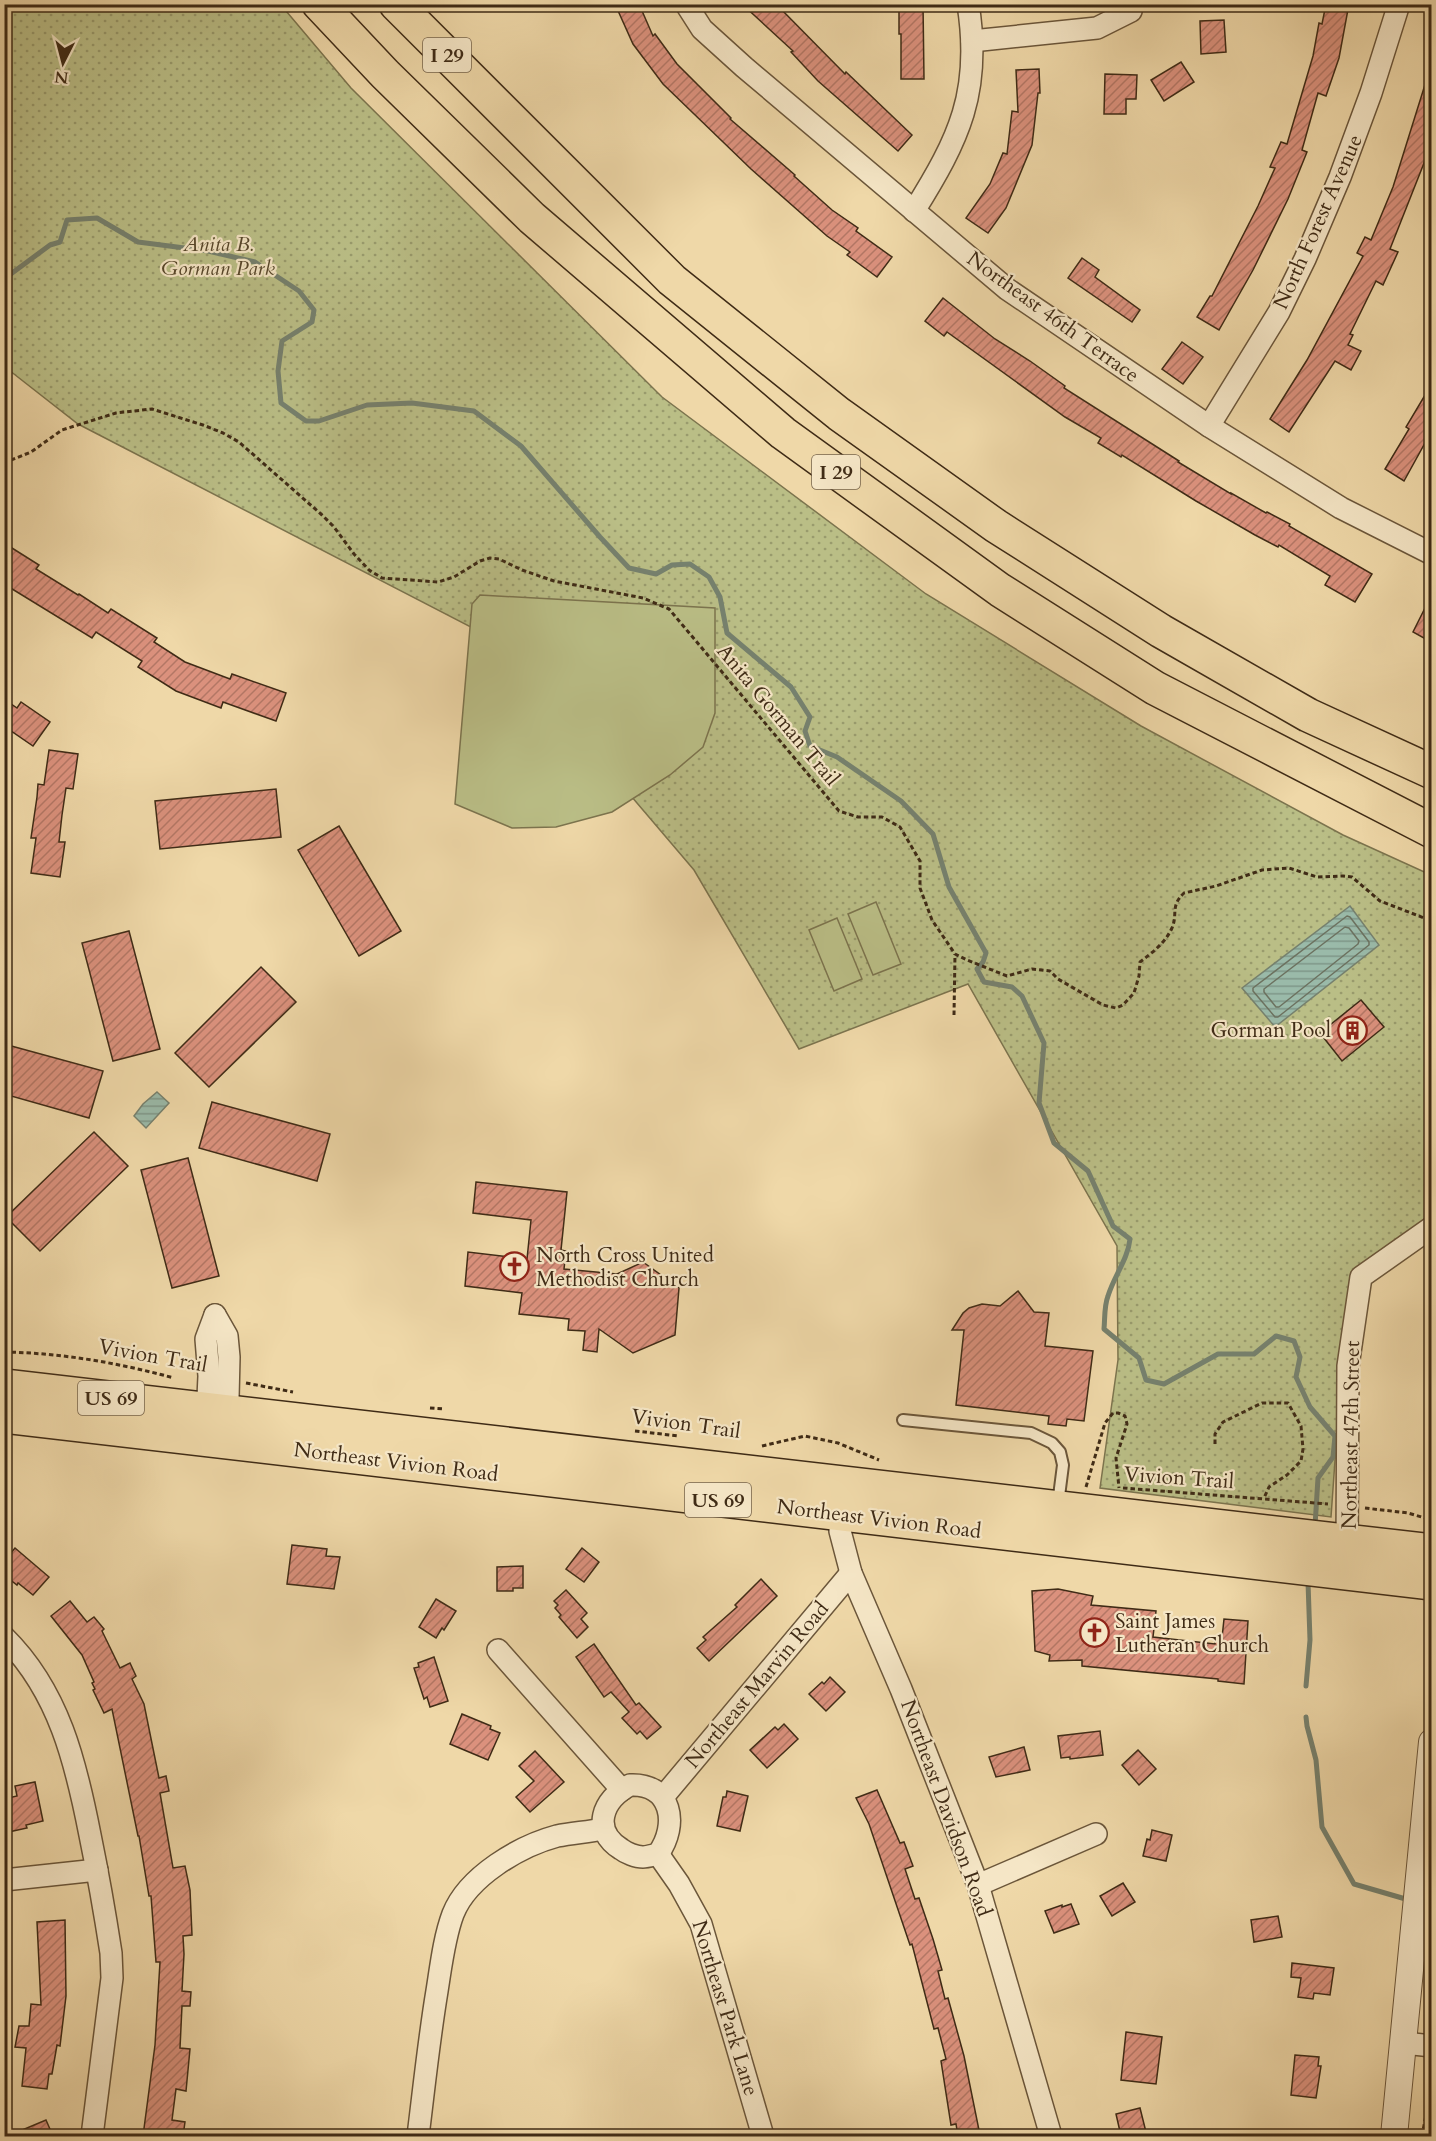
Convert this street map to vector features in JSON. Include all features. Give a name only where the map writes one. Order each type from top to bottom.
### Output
[{"type":"main road","name":"I 29","points":[[319,4],[385,74],[532,218],[783,433],[1000,590],[1155,688],[1431,831]]},
{"type":"main road","name":"I 29","points":[[396,4],[672,279],[839,414],[996,526],[1161,632],[1308,715],[1431,772]]},
{"type":"main road","points":[[429,4],[498,105]]},
{"type":"main road","name":"Northeast Vivion Road","points":[[4,1386],[217,1404],[842,1499]]},
{"type":"main road","name":"Northeast Vivion Road","points":[[4,1416],[217,1404],[363,1458],[1054,1516],[1347,1557],[1431,1583]]},
{"type":"main road","points":[[363,1458],[381,1449],[399,1431]]},
{"type":"main road","name":"Northeast Vivion Road","points":[[1347,1557],[1431,1551]]},
{"type":"street","name":"Northeast 46th Terrace","points":[[687,4],[702,28],[744,67],[1008,290],[1209,426],[1341,508],[1430,550]]},
{"type":"street","points":[[914,211],[942,167],[957,134],[968,100],[973,65],[968,4]]},
{"type":"street","name":"North Forest Avenue","points":[[1209,426],[1279,312],[1305,259],[1340,177],[1371,93],[1399,4]]},
{"type":"street","points":[[972,41],[1097,28],[1131,11]]},
{"type":"street","name":"Northeast 47th Street","points":[[1347,1557],[1342,1505],[1348,1366],[1361,1277],[1431,1227]]},
{"type":"street","name":"Northeast Davidson Road","points":[[842,1499],[840,1531],[851,1573],[902,1689],[978,1885],[1051,2136]]},
{"type":"street","name":"Northeast Marvin Road","points":[[663,1797],[851,1573]]},
{"type":"street","points":[[4,1637],[34,1670],[62,1723],[80,1783],[97,1870],[111,1953],[112,1978],[93,2136]]},
{"type":"street","points":[[498,1650],[622,1790]]},
{"type":"street","points":[[1394,2136],[1431,1742]]},
{"type":"street","points":[[630,1785],[639,1785],[652,1788],[663,1797],[667,1806],[668,1833],[666,1843],[657,1854],[643,1857],[625,1852],[610,1842],[603,1829],[605,1809],[622,1790],[630,1785]]},
{"type":"street","points":[[418,2136],[431,2028],[443,1954],[453,1914],[459,1903],[474,1884],[493,1867],[513,1855],[558,1836],[603,1829]]},
{"type":"street","points":[[978,1885],[1096,1834]]},
{"type":"street","name":"Northeast Park Lane","points":[[657,1854],[679,1884],[701,1924],[763,2136]]},
{"type":"street","points":[[4,1880],[97,1870]]},
{"type":"street","points":[[1404,2043],[1431,2046]]},
{"type":"lane","points":[[903,1420],[1031,1433],[1052,1443],[1060,1452],[1063,1465],[1054,1516]]},
{"type":"path","name":"Anita Gorman Trail","points":[[4,463],[30,452],[62,430],[89,420],[140,409],[164,411],[223,433],[239,442],[322,515],[369,570],[382,578],[438,582],[454,577],[480,561],[490,558],[499,559],[554,581],[643,598],[669,609],[839,811],[858,817],[882,817],[900,827],[920,861],[920,888],[932,920],[955,954],[1007,976],[1032,969],[1050,971],[1058,979],[1103,1005],[1116,1008],[1123,1005],[1134,993],[1140,962],[1162,944],[1168,935],[1173,926],[1175,905],[1184,893],[1216,886],[1272,868],[1289,868],[1317,877],[1352,877],[1380,901],[1431,921]]},
{"type":"path","points":[[954,1015],[955,954]]},
{"type":"path","name":"Vivion Trail","points":[[4,1352],[26,1352],[137,1368],[176,1379],[217,1404],[265,1385],[301,1394]]},
{"type":"path","points":[[1215,1444],[1215,1434],[1223,1422],[1262,1403],[1288,1403],[1302,1426],[1301,1461],[1287,1475],[1269,1487],[1264,1498]]},
{"type":"path","points":[[427,1407],[453,1410]]},
{"type":"path","points":[[1086,1489],[1105,1423],[1113,1413],[1125,1416],[1127,1424],[1116,1458],[1119,1488]]},
{"type":"path","name":"Vivion Trail","points":[[630,1431],[679,1436]]},
{"type":"path","name":"Vivion Trail","points":[[754,1449],[805,1436],[838,1443],[886,1464]]},
{"type":"path","name":"Vivion Trail","points":[[1054,1516],[1086,1489],[1093,1488]]},
{"type":"path","name":"Vivion Trail","points":[[1110,1488],[1303,1501],[1408,1513],[1431,1520]]},
{"type":"path","points":[[1422,2136],[1431,2083]]},
{"type":"green space","name":"Anita B. Gorman Park","points":[[4,5],[281,5],[351,88],[662,397],[926,594],[1141,726],[1343,835],[1431,875],[1431,1227],[1361,1277],[1338,1418],[1331,1517],[1100,1488],[1118,1360],[1117,1246],[968,984],[799,1049],[694,870],[500,642],[78,424],[5,367]]},
{"type":"green space","points":[[480,595],[715,608],[715,713],[703,747],[670,775],[612,812],[556,827],[512,828],[455,804],[472,604]]},
{"type":"green space","points":[[876,902],[901,964],[873,975],[848,914]]},
{"type":"green space","points":[[837,918],[862,979],[834,991],[809,930]]},
{"type":"water","points":[[1350,906],[1379,945],[1275,1027],[1242,988]]},
{"type":"water","points":[[157,1092],[169,1103],[146,1128],[134,1116],[143,1104]]},
{"type":"building","points":[[615,4],[639,4],[653,36],[655,34],[677,64],[730,119],[832,210],[858,228],[856,231],[892,257],[877,277],[847,255],[850,252],[827,236],[751,169],[663,84],[633,44]]},
{"type":"building","points":[[742,4],[776,4],[845,74],[846,72],[912,135],[898,151],[818,81],[791,52],[793,51]]},
{"type":"building","points":[[899,4],[923,4],[924,79],[901,79]]},
{"type":"building","points":[[1326,4],[1349,4],[1339,58],[1326,96],[1318,93],[1302,150],[1307,152],[1288,199],[1253,270],[1219,330],[1197,317],[1212,296],[1258,206],[1275,168],[1270,167],[1281,142],[1287,144]]},
{"type":"building","points":[[1224,20],[1226,52],[1201,54],[1200,21]]},
{"type":"building","points":[[1181,62],[1194,82],[1164,101],[1151,80]]},
{"type":"building","points":[[1039,69],[1040,93],[1038,93],[1032,145],[1006,208],[988,233],[966,218],[990,184],[1003,153],[1007,154],[1012,111],[1018,112],[1016,70]]},
{"type":"building","points":[[1105,74],[1137,75],[1136,99],[1126,99],[1126,114],[1104,114]]},
{"type":"building","points":[[1428,75],[1431,75],[1431,154],[1428,153],[1390,249],[1398,252],[1383,285],[1376,281],[1350,334],[1353,335],[1348,345],[1361,351],[1351,370],[1335,361],[1289,432],[1270,419],[1307,360],[1363,256],[1357,253],[1365,237],[1371,240],[1393,187]]},
{"type":"building","points":[[1082,258],[1099,270],[1095,277],[1140,310],[1132,322],[1068,278]]},
{"type":"building","points":[[943,298],[995,339],[1065,386],[1064,388],[1178,462],[1231,494],[1290,524],[1289,526],[1372,574],[1355,602],[1325,585],[1330,576],[1098,443],[1101,438],[1065,417],[947,332],[944,336],[925,321]]},
{"type":"building","points":[[1182,342],[1203,357],[1183,384],[1162,369]]},
{"type":"building","points":[[1431,385],[1431,432],[1404,481],[1385,469],[1409,429],[1406,427]]},
{"type":"building","points":[[4,543],[39,565],[36,569],[108,613],[111,609],[157,638],[154,642],[185,662],[230,679],[232,674],[286,693],[276,721],[223,702],[221,708],[176,691],[138,667],[142,661],[96,632],[92,638],[4,584]]},
{"type":"building","points":[[1431,596],[1431,642],[1413,632]]},
{"type":"building","points":[[4,699],[17,708],[21,702],[50,722],[33,746],[4,726]]},
{"type":"building","points":[[49,750],[78,754],[73,789],[66,788],[62,815],[59,842],[65,842],[60,877],[31,873],[36,838],[31,838],[38,784],[44,785]]},
{"type":"building","points":[[276,789],[281,837],[160,849],[155,801]]},
{"type":"building","points":[[339,826],[401,931],[359,956],[298,850]]},
{"type":"building","points":[[129,931],[160,1049],[113,1061],[82,943]]},
{"type":"building","points":[[261,967],[296,1002],[209,1087],[175,1053]]},
{"type":"building","name":"Gorman Pool","points":[[1361,1000],[1384,1027],[1342,1061],[1320,1033]]},
{"type":"building","points":[[4,1044],[103,1071],[89,1118],[4,1094]]},
{"type":"building","points":[[212,1102],[330,1134],[317,1181],[199,1148]]},
{"type":"building","points":[[94,1132],[128,1166],[40,1251],[6,1217]]},
{"type":"building","points":[[188,1158],[219,1276],[172,1288],[141,1170]]},
{"type":"building","name":"North Cross United Methodist Church","points":[[476,1182],[567,1192],[561,1250],[566,1251],[564,1269],[617,1274],[643,1262],[679,1288],[675,1335],[633,1353],[599,1329],[597,1352],[583,1350],[585,1331],[568,1330],[569,1319],[519,1314],[522,1293],[465,1286],[468,1252],[527,1259],[531,1220],[473,1213]]},
{"type":"building","points":[[1018,1291],[1034,1312],[1049,1313],[1045,1346],[1093,1351],[1084,1421],[1067,1419],[1066,1426],[1048,1424],[1049,1416],[956,1405],[964,1330],[952,1330],[969,1308],[982,1304],[1000,1306]]},
{"type":"building","points":[[292,1545],[327,1549],[326,1556],[340,1557],[334,1589],[287,1584]]},
{"type":"building","points":[[15,1548],[49,1577],[33,1595],[4,1575],[4,1561]]},
{"type":"building","points":[[582,1548],[599,1562],[584,1582],[566,1569]]},
{"type":"building","points":[[523,1566],[523,1588],[513,1588],[513,1591],[497,1591],[497,1567]]},
{"type":"building","points":[[761,1579],[777,1596],[709,1661],[697,1648],[706,1640],[703,1637],[737,1607],[735,1605]]},
{"type":"building","name":"Saint James Lutheran Church","points":[[1058,1589],[1093,1596],[1091,1605],[1156,1611],[1153,1637],[1215,1644],[1216,1637],[1222,1638],[1224,1619],[1248,1621],[1244,1684],[1218,1681],[1218,1679],[1082,1666],[1082,1660],[1049,1661],[1050,1655],[1035,1651],[1032,1591]]},
{"type":"building","points":[[566,1590],[587,1613],[581,1619],[588,1627],[577,1638],[559,1617],[561,1615],[555,1608],[558,1605],[554,1601]]},
{"type":"building","points":[[436,1599],[456,1611],[436,1638],[419,1627]]},
{"type":"building","points":[[70,1601],[87,1622],[94,1617],[104,1629],[102,1631],[120,1668],[130,1663],[136,1676],[132,1679],[144,1704],[159,1778],[166,1776],[169,1791],[160,1793],[173,1868],[185,1866],[190,1890],[192,1935],[183,1936],[182,1991],[191,1992],[190,2006],[182,2006],[180,2048],[190,2049],[186,2091],[176,2089],[172,2120],[185,2122],[183,2136],[143,2136],[155,2045],[160,1962],[156,1962],[151,1896],[149,1896],[139,1836],[112,1709],[104,1713],[93,1690],[95,1689],[92,1683],[94,1682],[82,1655],[51,1616]]},
{"type":"building","points":[[594,1644],[636,1705],[639,1703],[661,1727],[647,1739],[640,1731],[637,1734],[622,1718],[629,1712],[611,1692],[604,1697],[576,1657]]},
{"type":"building","points":[[434,1657],[448,1701],[430,1707],[427,1697],[424,1699],[414,1668],[419,1667],[418,1663]]},
{"type":"building","points":[[830,1677],[845,1692],[826,1711],[809,1694]]},
{"type":"building","points":[[462,1714],[491,1726],[490,1729],[500,1733],[488,1760],[450,1744]]},
{"type":"building","points":[[784,1724],[798,1739],[767,1768],[750,1750],[775,1727],[778,1730]]},
{"type":"building","points":[[1100,1731],[1103,1755],[1061,1758],[1058,1736]]},
{"type":"building","points":[[1024,1747],[1030,1770],[996,1777],[989,1757]]},
{"type":"building","points":[[1138,1750],[1156,1769],[1139,1785],[1122,1765]]},
{"type":"building","points":[[535,1751],[564,1782],[530,1812],[516,1797],[534,1781],[519,1766]]},
{"type":"building","points":[[35,1782],[43,1821],[26,1825],[27,1828],[4,1833],[4,1799],[17,1796],[15,1786]]},
{"type":"building","points":[[877,1790],[900,1843],[904,1842],[913,1866],[905,1869],[915,1899],[919,1898],[942,1970],[938,1971],[964,2056],[980,2135],[958,2136],[956,2124],[951,2125],[941,2061],[946,2059],[938,2028],[934,2029],[912,1944],[910,1945],[869,1824],[856,1798]]},
{"type":"building","points":[[727,1791],[748,1796],[740,1831],[717,1826],[723,1797],[726,1797]]},
{"type":"building","points":[[1152,1830],[1172,1835],[1166,1861],[1143,1856]]},
{"type":"building","points":[[1123,1883],[1135,1902],[1112,1916],[1100,1896]]},
{"type":"building","points":[[1071,1904],[1079,1924],[1054,1933],[1045,1911]]},
{"type":"building","points":[[1278,1916],[1282,1937],[1254,1942],[1251,1920]]},
{"type":"building","points":[[65,1920],[66,1996],[60,2046],[57,2045],[47,2089],[22,2086],[26,2048],[15,2047],[19,2026],[29,2026],[31,2004],[41,2005],[37,1922]]},
{"type":"building","points":[[1292,1963],[1334,1968],[1330,1995],[1314,1993],[1313,1999],[1298,1997],[1301,1978],[1291,1977]]},
{"type":"building","points":[[1126,2032],[1162,2037],[1156,2084],[1121,2080]]},
{"type":"building","points":[[1295,2055],[1319,2057],[1318,2066],[1321,2066],[1316,2098],[1291,2095]]},
{"type":"building","points":[[1140,2108],[1147,2136],[1121,2136],[1116,2114]]},
{"type":"building","points":[[46,2120],[53,2136],[8,2136]]},
{"type":"waterway","points":[[4,279],[50,245],[60,242],[67,220],[97,218],[138,242],[208,251],[255,262],[299,291],[314,310],[312,322],[282,341],[278,371],[281,403],[306,421],[319,421],[367,405],[412,403],[474,411],[521,446],[629,568],[656,574],[672,565],[690,564],[709,577],[720,597],[727,633],[791,687],[810,717],[805,731],[810,746],[837,757],[901,801],[933,834],[949,887],[986,953],[977,969],[984,982],[1012,987],[1022,996],[1044,1043],[1039,1103],[1054,1143],[1088,1171],[1113,1226],[1130,1239],[1127,1254],[1107,1300],[1104,1329],[1139,1358],[1146,1380],[1164,1384],[1218,1354],[1254,1354],[1276,1336],[1294,1341],[1300,1357],[1296,1377],[1310,1407],[1335,1436],[1333,1457],[1318,1478],[1315,1526]]},
{"type":"waterway","points":[[1306,1686],[1310,1640],[1308,1582]]},
{"type":"waterway","points":[[1306,1717],[1316,1760],[1322,1827],[1354,1884],[1409,1900]]},
{"type":"place","name":"Gorman Pool","points":[[1352,1030]]},
{"type":"place","name":"North Cross United Methodist Church","points":[[515,1267]]},
{"type":"place","name":"Saint James Lutheran Church","points":[[1094,1633]]}]
